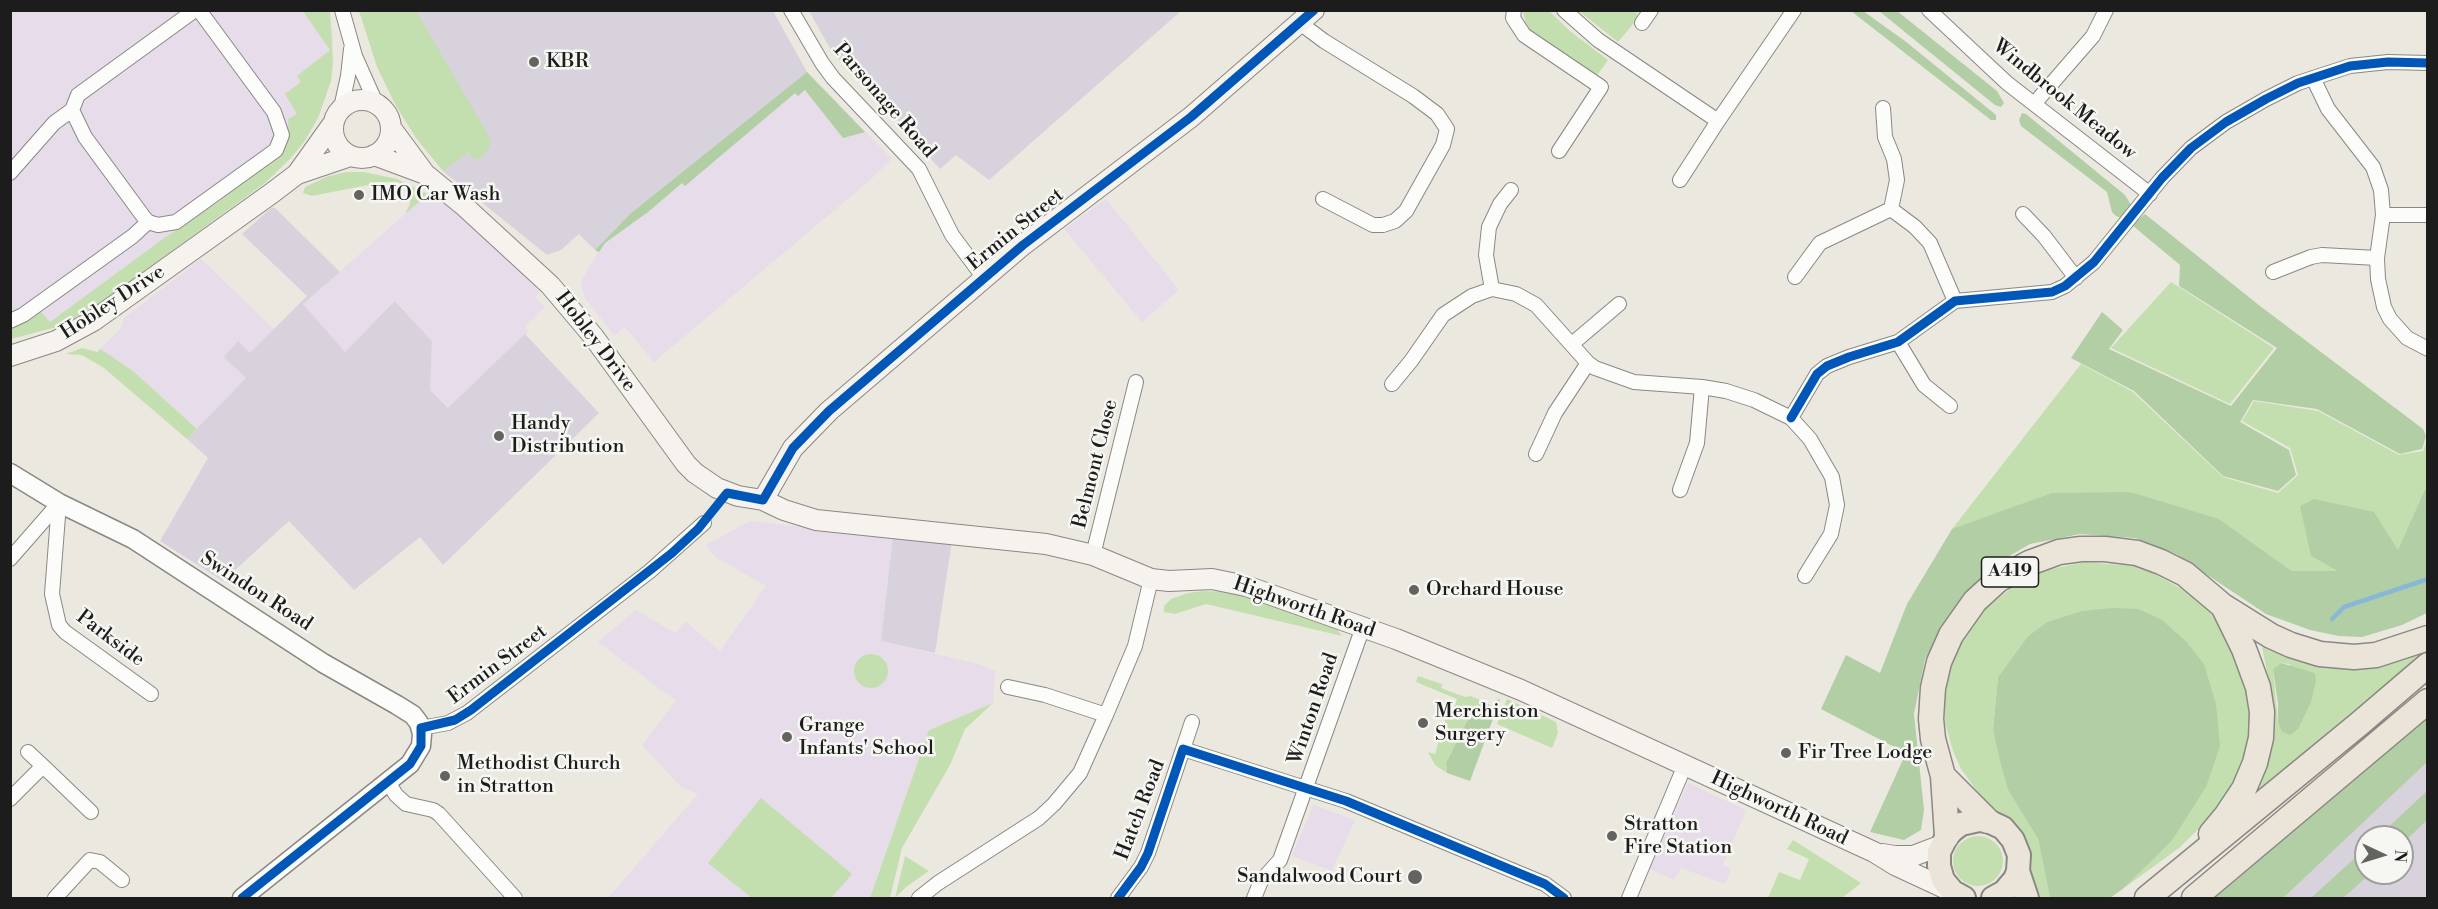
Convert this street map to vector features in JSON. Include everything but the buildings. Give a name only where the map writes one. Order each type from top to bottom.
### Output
[{"type":"highway","name":"A419","points":[[1944,840],[1943,776],[1933,739],[1931,719],[1933,688],[1939,662],[1951,636],[1968,609],[1983,593],[2009,573],[2029,563],[2060,552],[2092,548],[2128,551],[2161,562],[2185,574],[2223,606],[2281,642],[2329,655],[2354,657],[2376,655],[2427,638]]},
{"type":"highway","name":"A419","points":[[2172,879],[2232,808],[2251,775],[2260,749],[2262,712],[2258,687],[2241,642],[2223,606]]},
{"type":"highway","name":"A419","points":[[2147,898],[2427,665]]},
{"type":"highway","points":[[2194,898],[2427,701]]},
{"type":"highway","name":"A419","points":[[1943,776],[1988,822]]},
{"type":"main road","name":"Ermin Street","points":[[763,500],[793,448],[808,430],[1023,245],[1191,117],[1307,17]]},
{"type":"main road","points":[[357,100],[376,103],[384,110],[391,128],[385,147],[374,155],[360,158],[350,156],[336,143],[336,117],[357,100]]},
{"type":"main road","name":"Hobley Drive","points":[[297,174],[336,117]]},
{"type":"main road","name":"Hobley Drive","points":[[391,128],[425,174],[472,212],[550,285],[593,336],[666,439],[695,473],[727,493],[763,500]]},
{"type":"main road","name":"Hobley Drive","points":[[374,155],[425,174]]},
{"type":"main road","name":"Hobley Drive","points":[[10,356],[56,341],[93,321],[297,174],[350,156]]},
{"type":"main road","name":"Highworth Road","points":[[763,500],[784,510],[816,520],[1027,541],[1094,555],[1151,579],[1169,581],[1212,579],[1273,595],[1363,627],[1521,690],[1874,852],[1894,865],[1958,895]]},
{"type":"main road","points":[[1958,895],[1940,874],[1938,859],[1944,840],[1961,824],[1979,820],[2003,828],[2013,840],[2019,855],[2018,871],[2027,898]]},
{"type":"main road","name":"Highworth Road","points":[[1874,852],[1895,856],[1913,855],[1944,840]]},
{"type":"main road","points":[[1993,898],[2010,886],[2018,871]]},
{"type":"street","points":[[10,172],[54,123],[72,110],[78,95],[197,10],[274,112],[281,127],[281,142],[276,150],[176,222],[162,225],[148,222],[85,137],[72,110]]},
{"type":"street","points":[[342,10],[351,44],[376,103]]},
{"type":"street","name":"Parsonage Road","points":[[791,10],[833,78],[919,169],[952,235],[984,278]]},
{"type":"street","points":[[1514,10],[1513,18],[1524,35],[1601,87],[1559,151]]},
{"type":"street","points":[[1564,10],[1598,40],[1718,121]]},
{"type":"street","points":[[1642,23],[1651,10]]},
{"type":"street","points":[[1680,180],[1794,10]]},
{"type":"street","name":"Windbrook Meadow","points":[[1929,10],[2007,83],[2150,194]]},
{"type":"street","points":[[2034,104],[2093,36],[2106,10]]},
{"type":"street","points":[[1307,17],[1324,41],[1413,96],[1437,114],[1447,129],[1443,145],[1406,211],[1395,221],[1373,225],[1323,199]]},
{"type":"street","points":[[336,117],[348,76],[351,44]]},
{"type":"street","points":[[1791,418],[1817,374],[1827,366],[1898,342],[1955,301],[2052,292],[2076,278],[2113,240],[2191,148],[2210,134],[2284,90],[2336,70],[2370,63],[2427,63]]},
{"type":"street","points":[[2313,78],[2328,109],[2373,167],[2381,190],[2383,215],[2378,258],[2379,293],[2390,319],[2407,338],[2427,349]]},
{"type":"street","points":[[1883,108],[1885,137],[1894,159],[1897,180],[1891,209]]},
{"type":"street","points":[[1492,288],[1486,255],[1486,240],[1493,216],[1511,190]]},
{"type":"street","points":[[1795,277],[1820,243],[1891,209]]},
{"type":"street","points":[[1891,209],[1915,227],[1930,243],[1955,301]]},
{"type":"street","points":[[2023,214],[2044,236],[2076,278]]},
{"type":"street","points":[[2383,215],[2427,215]]},
{"type":"street","points":[[10,321],[23,315],[133,236],[148,222]]},
{"type":"street","points":[[2273,272],[2322,255],[2378,258]]},
{"type":"street","points":[[1392,384],[1443,315],[1472,296],[1492,288],[1516,294],[1531,302],[1588,363],[1608,374],[1635,382],[1726,391],[1754,400],[1791,418],[1810,439],[1832,477],[1837,505],[1831,534],[1805,576]]},
{"type":"street","points":[[1572,344],[1619,304]]},
{"type":"street","points":[[1898,342],[1924,385],[1950,406]]},
{"type":"street","points":[[1536,454],[1555,412],[1588,363]]},
{"type":"street","name":"Belmont Close","points":[[1094,555],[1136,382]]},
{"type":"street","points":[[1680,490],[1697,443],[1702,387]]},
{"type":"street","name":"Swindon Road","points":[[10,473],[59,503],[149,548],[323,663],[403,708],[413,715],[421,729]]},
{"type":"street","points":[[10,559],[59,503]]},
{"type":"street","name":"Parkside","points":[[59,503],[52,594],[59,625],[65,632],[151,694]]},
{"type":"street","name":"Ermin Street","points":[[421,729],[448,723],[467,713],[650,571],[704,523]]},
{"type":"street","points":[[919,898],[945,878],[1039,818],[1080,773],[1135,646],[1151,579]]},
{"type":"street","name":"Winton Road","points":[[1254,898],[1261,881],[1280,860],[1363,627]]},
{"type":"street","points":[[1008,687],[1045,695],[1106,715]]},
{"type":"street","name":"Hatch Road","points":[[1118,898],[1141,867],[1148,853],[1192,722]]},
{"type":"street","points":[[242,898],[415,758],[421,746],[421,729]]},
{"type":"street","name":"Hatch Road","points":[[1183,749],[1346,801],[1545,884],[1564,898]]},
{"type":"street","points":[[28,752],[91,812]]},
{"type":"street","name":"Highworth Road","points":[[1629,898],[1685,765]]},
{"type":"street","points":[[10,799],[43,766]]},
{"type":"street","points":[[388,782],[396,795],[406,804],[433,810],[439,814],[515,898]]},
{"type":"street","points":[[55,898],[90,860],[100,862],[122,880]]},
{"type":"shaded area","points":[[11,11],[330,11],[333,38],[331,81],[318,118],[304,142],[164,238],[49,323],[39,310],[11,328]]},
{"type":"shaded area","points":[[359,11],[773,11],[807,72],[630,214],[595,250],[579,234],[561,250],[547,255],[443,171],[416,138]]},
{"type":"shaded area","points":[[809,11],[1181,11],[989,180],[956,155],[940,169],[832,52]]},
{"type":"shaded area","points":[[807,72],[892,159],[868,182],[654,362],[625,327],[614,335],[585,298],[581,284],[598,253],[595,250]]},
{"type":"shaded area","points":[[430,192],[489,239],[540,292],[535,298],[545,307],[525,327],[528,332],[449,408],[430,390],[432,341],[396,301],[345,352],[303,304]]},
{"type":"shaded area","points":[[1106,199],[1179,290],[1142,322],[1064,229]]},
{"type":"shaded area","points":[[271,208],[275,208],[340,272],[303,304],[345,352],[395,301],[432,341],[430,390],[448,408],[525,334],[599,413],[443,565],[420,537],[354,590],[289,521],[223,581],[160,541],[208,458],[187,439],[246,378],[224,357],[238,341],[250,353],[307,296],[242,234]]},
{"type":"shaded area","points":[[201,259],[275,330],[250,354],[224,356],[246,378],[197,429],[133,371],[100,349],[121,328],[124,318]]},
{"type":"shaded area","name":"Grange Infants' School","points":[[750,521],[893,537],[881,641],[978,664],[995,671],[993,703],[929,730],[870,898],[608,898],[698,794],[681,787],[642,745],[676,701],[598,642],[636,610],[675,633],[686,622],[720,651],[766,586],[715,557],[706,545]]},
{"type":"shaded area","points":[[893,537],[952,541],[935,653],[881,641]]},
{"type":"shaded area","points":[[2427,712],[2427,898],[2216,898]]},
{"type":"shaded area","points":[[1688,783],[1746,810],[1723,865],[1731,869],[1725,884],[1681,868],[1674,880],[1650,869]]},
{"type":"shaded area","points":[[1313,805],[1355,820],[1332,871],[1292,856]]},
{"type":"green space","points":[[303,11],[330,11],[333,63],[331,81],[318,118],[304,142],[290,159],[265,183],[81,317],[68,324],[11,339],[11,328],[39,310],[50,322],[164,238],[218,202],[282,153],[289,137],[288,119],[297,114],[285,94],[301,82],[297,76],[330,50]]},
{"type":"green space","points":[[359,11],[416,11],[490,138],[490,145],[478,160],[473,158],[469,152],[443,171],[416,138],[396,106],[377,67]]},
{"type":"green space","points":[[1523,11],[1549,11],[1570,31],[1608,60],[1597,75],[1532,33],[1526,25]]},
{"type":"green space","points":[[1579,11],[1636,11],[1638,18],[1618,42]]},
{"type":"green space","points":[[1851,11],[1863,11],[1905,41],[1996,115],[1996,120],[1991,120]]},
{"type":"green space","points":[[1879,11],[1897,11],[1997,91],[2004,103],[2001,107],[1995,105]]},
{"type":"green space","points":[[807,72],[865,132],[843,138],[805,90],[798,96],[795,93],[685,186],[682,183],[648,212],[605,243],[599,252],[595,250],[630,214]]},
{"type":"green space","points":[[2022,113],[2125,195],[2131,205],[2128,212],[2121,218],[2116,216],[2112,212],[2107,192],[2021,126],[2019,120]]},
{"type":"green space","points":[[346,172],[364,172],[397,179],[428,194],[405,214],[410,204],[411,191],[408,186],[397,182],[383,182],[312,196],[303,193],[305,187],[326,177]]},
{"type":"green space","points":[[2145,214],[2260,306],[2423,429],[2426,436],[2422,449],[2400,454],[2317,409],[2253,400],[2240,422],[2289,450],[2296,475],[2278,491],[2223,476],[2134,391],[2071,358],[2102,312],[2123,330],[2109,349],[2231,406],[2277,348],[2179,286],[2180,265],[2132,225]]},
{"type":"green space","points":[[2171,282],[2274,348],[2230,404],[2111,348]]},
{"type":"green space","points":[[82,348],[97,352],[100,349],[133,371],[197,429],[187,439],[104,368],[82,355],[66,354]]},
{"type":"green space","points":[[2081,364],[2133,392],[2223,477],[2278,493],[2298,475],[2290,448],[2242,421],[2254,401],[2318,411],[2399,455],[2423,451],[2427,440],[2427,488],[2398,551],[2340,571],[2292,571],[2219,519],[1952,529]]},
{"type":"green space","points":[[2425,489],[2427,490],[2427,613],[2402,625],[2362,637],[2339,636],[2310,630],[2266,614],[2176,554],[2135,538],[2080,534],[2030,544],[1996,564],[1949,615],[1925,659],[1914,714],[1924,810],[1921,830],[1904,840],[1870,832],[1906,753],[1821,709],[1846,655],[1880,673],[1907,604],[1952,529],[2052,493],[2130,492],[2219,519],[2292,571],[2338,571],[2311,556],[2300,506],[2314,499],[2374,512],[2398,550]]},
{"type":"green space","points":[[2085,562],[2133,566],[2151,572],[2193,595],[2208,610],[2223,628],[2248,679],[2252,734],[2244,764],[2233,788],[2218,810],[2179,848],[2124,888],[2171,842],[2186,641],[2161,619],[2139,609],[2081,611],[2047,622],[2028,636],[1998,677],[1993,730],[2008,790],[2038,839],[2050,898],[2041,898],[2032,876],[2026,840],[2019,829],[1985,802],[1961,769],[1945,723],[1945,698],[1949,669],[1958,648],[1980,613],[2015,585],[2042,571]]},
{"type":"green space","points":[[1203,591],[1237,592],[1329,625],[1336,628],[1342,636],[1206,604],[1175,614],[1164,612],[1164,606],[1171,599]]},
{"type":"green space","points":[[2113,608],[2139,609],[2161,619],[2186,641],[2204,664],[2216,704],[2220,746],[2206,787],[2171,842],[2124,888],[2110,898],[2050,898],[2038,839],[2008,790],[2000,761],[1993,730],[1998,677],[2028,636],[2047,622],[2081,611]]},
{"type":"green space","points":[[2262,647],[2296,661],[2323,667],[2349,668],[2426,649],[2427,651],[2256,791],[2266,768],[2273,736],[2274,706]],"holes":[[[2281,663],[2290,664],[2278,722],[2273,669]]]},
{"type":"green space","points":[[871,654],[883,659],[888,671],[883,683],[871,688],[859,683],[854,671],[859,659]]},
{"type":"green space","points":[[2281,663],[2315,673],[2316,681],[2311,702],[2298,729],[2290,735],[2282,732],[2278,722],[2273,669]]},
{"type":"green space","points":[[1418,676],[1442,684],[1441,688],[1483,701],[1469,717],[1446,763],[1447,773],[1435,765],[1428,752],[1435,754],[1447,714],[1452,715],[1457,699],[1416,682]]},
{"type":"green space","points":[[1498,699],[1500,700],[1470,781],[1447,773],[1446,763],[1469,717],[1483,701],[1493,707]]},
{"type":"green space","points":[[1507,699],[1556,722],[1558,733],[1552,748],[1497,724]]},
{"type":"green space","points":[[993,703],[965,729],[950,765],[902,848],[890,898],[870,898],[929,730]]},
{"type":"green space","points":[[2427,712],[2427,762],[2360,825],[2354,825],[2354,831],[2283,898],[2211,898]]},
{"type":"green space","points":[[2427,791],[2427,820],[2414,832],[2414,825],[2391,825]]},
{"type":"green space","points":[[761,798],[852,874],[831,898],[752,898],[708,863]]},
{"type":"green space","points":[[1973,836],[1983,836],[1996,843],[2003,856],[2003,866],[1996,879],[1983,886],[1973,886],[1964,882],[1957,875],[1953,866],[1953,856],[1957,847],[1964,840]]},
{"type":"green space","points":[[1793,840],[1861,883],[1842,898],[1768,898],[1779,872],[1800,880],[1809,859],[1787,849]]},
{"type":"green space","points":[[905,856],[929,871],[895,898]]},
{"type":"green space","points":[[2354,859],[2354,885],[2358,885],[2343,898],[2311,898]]},
{"type":"waterway","points":[[2332,619],[2344,607],[2428,579]]},
{"type":"cycle path","points":[[242,898],[410,764],[421,746],[421,728],[455,720],[471,710],[672,553],[698,529],[727,493],[763,500],[793,448],[829,411],[1023,245],[1191,117],[1314,10]]},
{"type":"cycle path","points":[[1791,418],[1817,374],[1827,366],[1898,342],[1955,301],[2052,292],[2065,286],[2094,262],[2162,178],[2191,148],[2226,122],[2266,99],[2298,83],[2350,66],[2388,62],[2428,63]]},
{"type":"cycle path","points":[[1118,898],[1141,867],[1148,853],[1183,749],[1346,801],[1545,884],[1564,898]]},
{"type":"place","name":"KBR","points":[[534,62]]},
{"type":"place","name":"IMO Car Wash","points":[[359,195]]},
{"type":"place","name":"Handy Distribution","points":[[499,436]]},
{"type":"place","name":"Orchard House","points":[[1414,590]]},
{"type":"place","name":"Merchiston Surgery","points":[[1423,723]]},
{"type":"place","name":"Grange Infants' School","points":[[787,737]]},
{"type":"place","name":"Fir Tree Lodge","points":[[1786,753]]},
{"type":"place","name":"Methodist Church in Stratton","points":[[445,776]]},
{"type":"place","name":"Stratton Fire Station","points":[[1612,836]]},
{"type":"place","name":"Sandalwood Court","points":[[1415,877]]}]
